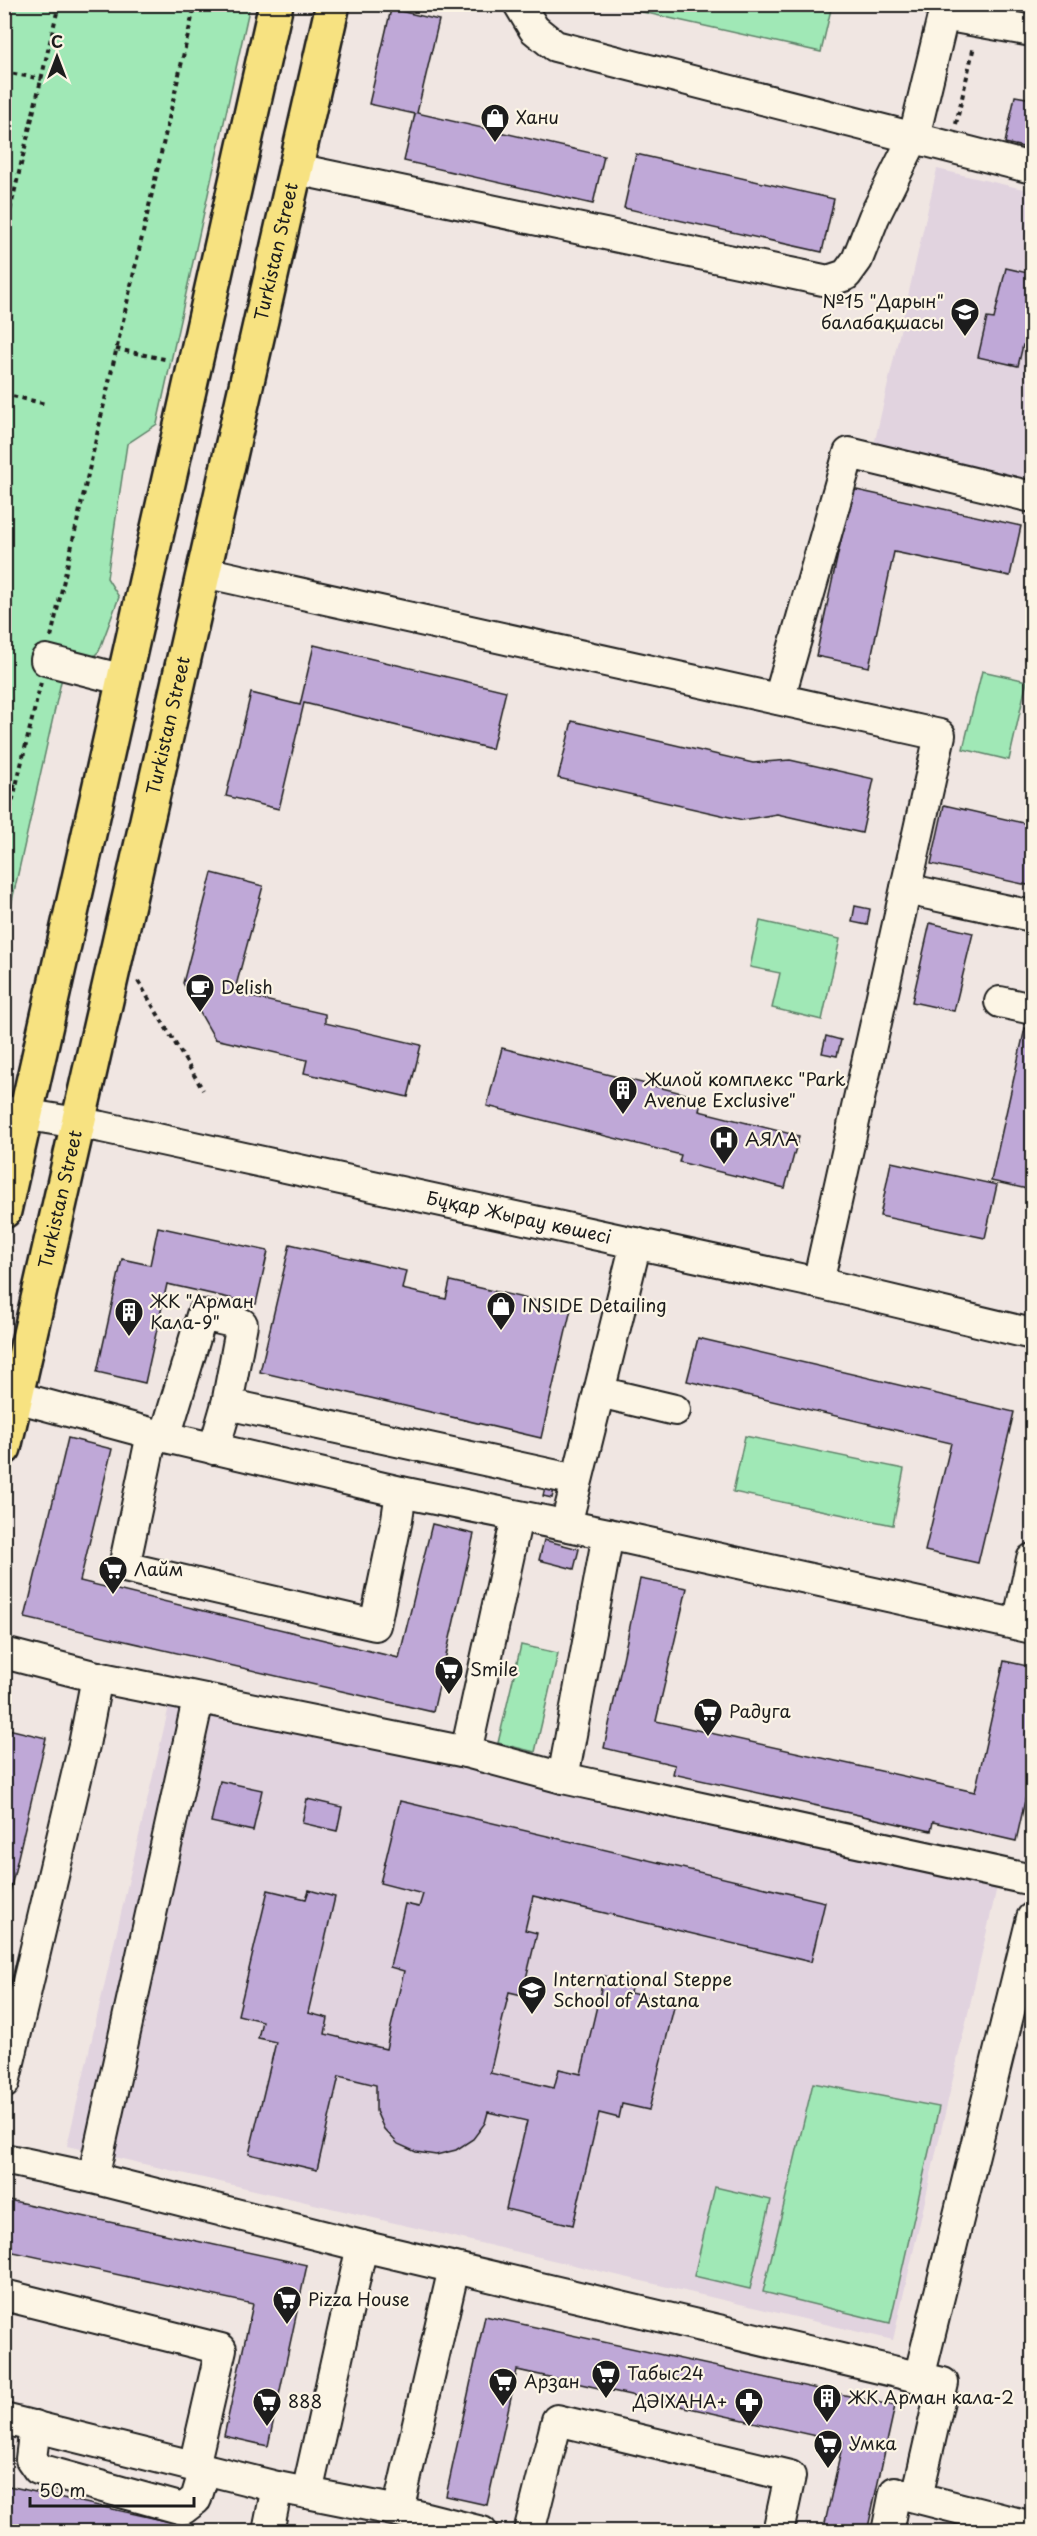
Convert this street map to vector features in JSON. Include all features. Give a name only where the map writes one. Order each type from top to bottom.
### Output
[{"type":"main road","points":[[4,1211],[15,1113],[124,680],[276,4]]},
{"type":"main road","name":"Turkistan Street","points":[[4,1448],[333,4]]},
{"type":"street","points":[[519,4],[534,29],[555,46],[1032,168]]},
{"type":"street","points":[[296,169],[828,282],[846,275],[857,260],[874,217],[914,137],[945,10],[980,21],[1032,31]]},
{"type":"street","points":[[779,699],[849,453],[1032,497]]},
{"type":"street","points":[[204,572],[940,735],[818,1283]]},
{"type":"street","points":[[46,660],[124,680]]},
{"type":"street","points":[[906,889],[1032,916]]},
{"type":"street","points":[[1000,1002],[1032,1009]]},
{"type":"street","name":"Бұқар Жырау көшесі","points":[[15,1113],[79,1122],[636,1243],[1032,1334]]},
{"type":"street","points":[[566,1525],[636,1243]]},
{"type":"street","points":[[214,1449],[227,1404],[242,1324],[202,1315],[159,1436],[124,1567],[375,1625],[401,1491]]},
{"type":"street","points":[[599,1392],[675,1410]]},
{"type":"street","points":[[16,1397],[214,1449],[517,1517],[609,1534],[1025,1626],[1032,1559]]},
{"type":"street","points":[[227,1404],[576,1480]]},
{"type":"street","points":[[466,1752],[517,1517]]},
{"type":"street","points":[[563,1778],[609,1534]]},
{"type":"street","points":[[4,1653],[198,1700],[466,1752],[563,1778],[1032,1880]]},
{"type":"street","points":[[4,2082],[84,1745],[97,1677]]},
{"type":"street","points":[[93,2178],[198,1700]]},
{"type":"street","points":[[919,2378],[1032,1918]]},
{"type":"street","points":[[4,2159],[93,2178],[362,2246],[943,2383],[917,2497]]},
{"type":"street","points":[[307,2493],[362,2246]]},
{"type":"street","points":[[398,2511],[454,2268]]},
{"type":"street","points":[[4,2295],[221,2349],[196,2499],[183,2509],[38,2469],[31,2459],[35,2426]]},
{"type":"street","points":[[4,2419],[277,2487],[398,2511],[482,2532]]},
{"type":"street","points":[[529,2532],[557,2420],[790,2476],[778,2532]]},
{"type":"street","points":[[268,2532],[277,2487]]},
{"type":"street","points":[[887,2532],[895,2492],[1032,2527]]},
{"type":"path","points":[[4,236],[59,4]]},
{"type":"path","points":[[4,836],[195,4]]},
{"type":"path","points":[[951,147],[980,21]]},
{"type":"path","points":[[4,72],[42,79]]},
{"type":"path","points":[[116,349],[170,360]]},
{"type":"path","points":[[4,394],[46,404]]},
{"type":"path","points":[[4,784],[16,787]]},
{"type":"path","points":[[137,981],[203,1089]]},
{"type":"shaded area","name":"№15 \"Дарын\" балабақшасы","points":[[937,169],[1032,191],[1032,482],[874,445]]},
{"type":"shaded area","name":"International Steppe School of Astana","points":[[170,1702],[997,1887],[893,2340],[67,2146]]},
{"type":"green space","points":[[832,4],[821,52],[611,5]]},
{"type":"green space","points":[[4,5],[250,5],[157,424],[127,444],[107,578],[119,597],[99,651],[91,659],[67,655],[5,932]]},
{"type":"green space","points":[[982,671],[1027,681],[1009,760],[963,749]]},
{"type":"green space","points":[[760,921],[840,939],[822,1020],[772,1008],[780,973],[750,967]]},
{"type":"green space","points":[[745,1436],[904,1469],[893,1525],[733,1492]]},
{"type":"green space","points":[[521,1645],[558,1653],[535,1752],[498,1743]]},
{"type":"green space","points":[[813,2083],[939,2107],[890,2323],[763,2292]]},
{"type":"green space","points":[[715,2187],[771,2200],[750,2289],[694,2276]]},
{"type":"building","points":[[1022,4],[1032,4],[1032,11],[1021,8]]},
{"type":"building","points":[[391,9],[439,20],[417,113],[604,156],[593,204],[404,161],[415,114],[369,104]]},
{"type":"building","points":[[1015,96],[1032,99],[1032,149],[1005,143]]},
{"type":"building","points":[[636,154],[834,199],[822,252],[624,208]]},
{"type":"building","points":[[1006,268],[1032,274],[1032,348],[1023,345],[1018,366],[978,357],[987,318],[994,319]]},
{"type":"building","points":[[852,489],[1021,526],[1010,576],[894,552],[869,667],[816,656]]},
{"type":"building","points":[[314,645],[506,691],[492,749],[304,703],[279,809],[226,796],[251,693],[300,705]]},
{"type":"building","points":[[572,721],[753,763],[790,760],[874,779],[862,833],[777,814],[743,820],[558,778]]},
{"type":"building","points":[[944,805],[1032,825],[1032,886],[931,864]]},
{"type":"building","points":[[212,873],[263,886],[234,993],[325,1014],[325,1023],[421,1045],[408,1097],[304,1073],[307,1060],[215,1039],[183,983]]},
{"type":"building","points":[[855,906],[870,909],[867,925],[852,922]]},
{"type":"building","points":[[930,923],[973,933],[954,1011],[912,1002]]},
{"type":"building","points":[[1025,1028],[1032,1030],[1032,1190],[991,1181]]},
{"type":"building","points":[[826,1036],[841,1040],[837,1056],[822,1053]]},
{"type":"building","name":"Жилой комплекс \"Park Avenue Exclusive\"","points":[[502,1048],[702,1098],[699,1111],[799,1136],[785,1188],[679,1162],[681,1155],[487,1106]]},
{"type":"building","points":[[891,1162],[997,1185],[985,1238],[880,1216]]},
{"type":"building","name":"ЖК \"Арман Кала-9\"","points":[[158,1227],[268,1251],[256,1304],[167,1284],[145,1383],[97,1372],[122,1259],[150,1265]]},
{"type":"building","points":[[290,1244],[406,1271],[402,1289],[446,1299],[450,1281],[571,1309],[541,1438],[260,1372]]},
{"type":"building","points":[[698,1338],[1014,1412],[978,1563],[925,1551],[951,1443],[687,1381]]},
{"type":"building","points":[[68,1438],[112,1449],[80,1581],[399,1658],[432,1524],[474,1534],[433,1712],[25,1618]]},
{"type":"building","points":[[546,1483],[555,1485],[552,1498],[543,1496]]},
{"type":"building","points":[[544,1540],[579,1549],[574,1569],[539,1560]]},
{"type":"building","points":[[640,1579],[687,1588],[656,1721],[975,1792],[1004,1661],[1032,1667],[1032,1769],[1016,1841],[933,1822],[931,1831],[673,1774],[675,1765],[604,1748]]},
{"type":"building","points":[[4,1728],[46,1738],[4,1917]]},
{"type":"building","points":[[220,1781],[262,1790],[253,1831],[211,1822]]},
{"type":"building","points":[[307,1799],[342,1807],[337,1831],[302,1823]]},
{"type":"building","points":[[400,1801],[825,1902],[811,1962],[533,1896],[525,1930],[537,1933],[522,1995],[509,1992],[490,2073],[554,2088],[559,2069],[581,2074],[604,1976],[632,1982],[630,1993],[675,2003],[649,2110],[622,2104],[619,2118],[599,2113],[573,2225],[506,2209],[527,2121],[488,2112],[485,2123],[473,2139],[456,2150],[436,2155],[416,2152],[398,2144],[384,2129],[376,2111],[376,2085],[339,2076],[317,2170],[249,2154],[276,2042],[258,2038],[262,2021],[238,2015],[268,1890],[306,1899],[309,1890],[335,1897],[308,2013],[328,2018],[325,2034],[386,2049],[404,1971],[390,1967],[405,1904],[419,1907],[423,1894],[380,1883]]},
{"type":"building","points":[[4,2199],[307,2265],[268,2446],[224,2436],[253,2304],[4,2250]]},
{"type":"building","name":"ЖК Арман кала-2","points":[[485,2316],[895,2406],[867,2532],[823,2532],[843,2442],[517,2370],[487,2505],[446,2496]]},
{"type":"building","points":[[4,2485],[212,2531],[212,2532],[4,2532]]},
{"type":"place","name":"Хани","points":[[495,144]]},
{"type":"place","name":"№15 \"Дарын\" балабақшасы","points":[[965,338]]},
{"type":"place","name":"Delish","points":[[200,1014]]},
{"type":"place","name":"Жилой комплекс \"Park Avenue Exclusive\"","points":[[623,1116]]},
{"type":"place","name":"АЯЛА","points":[[724,1166]]},
{"type":"place","name":"INSIDE Detailing","points":[[501,1332]]},
{"type":"place","name":"ЖК \"Арман Кала-9\"","points":[[129,1338]]},
{"type":"place","name":"Лайм","points":[[113,1596]]},
{"type":"place","name":"Smile","points":[[449,1696]]},
{"type":"place","name":"Радуга","points":[[708,1738]]},
{"type":"place","name":"International Steppe School of Astana","points":[[532,2016]]},
{"type":"place","name":"Pizza House","points":[[287,2326]]},
{"type":"place","name":"Табыс24","points":[[606,2400]]},
{"type":"place","name":"Арзан","points":[[503,2408]]},
{"type":"place","name":"ЖК Арман кала-2","points":[[827,2424]]},
{"type":"place","name":"888","points":[[267,2428]]},
{"type":"place","name":"ДӘІХАНА+","points":[[749,2428]]},
{"type":"place","name":"Умка","points":[[828,2470]]}]
